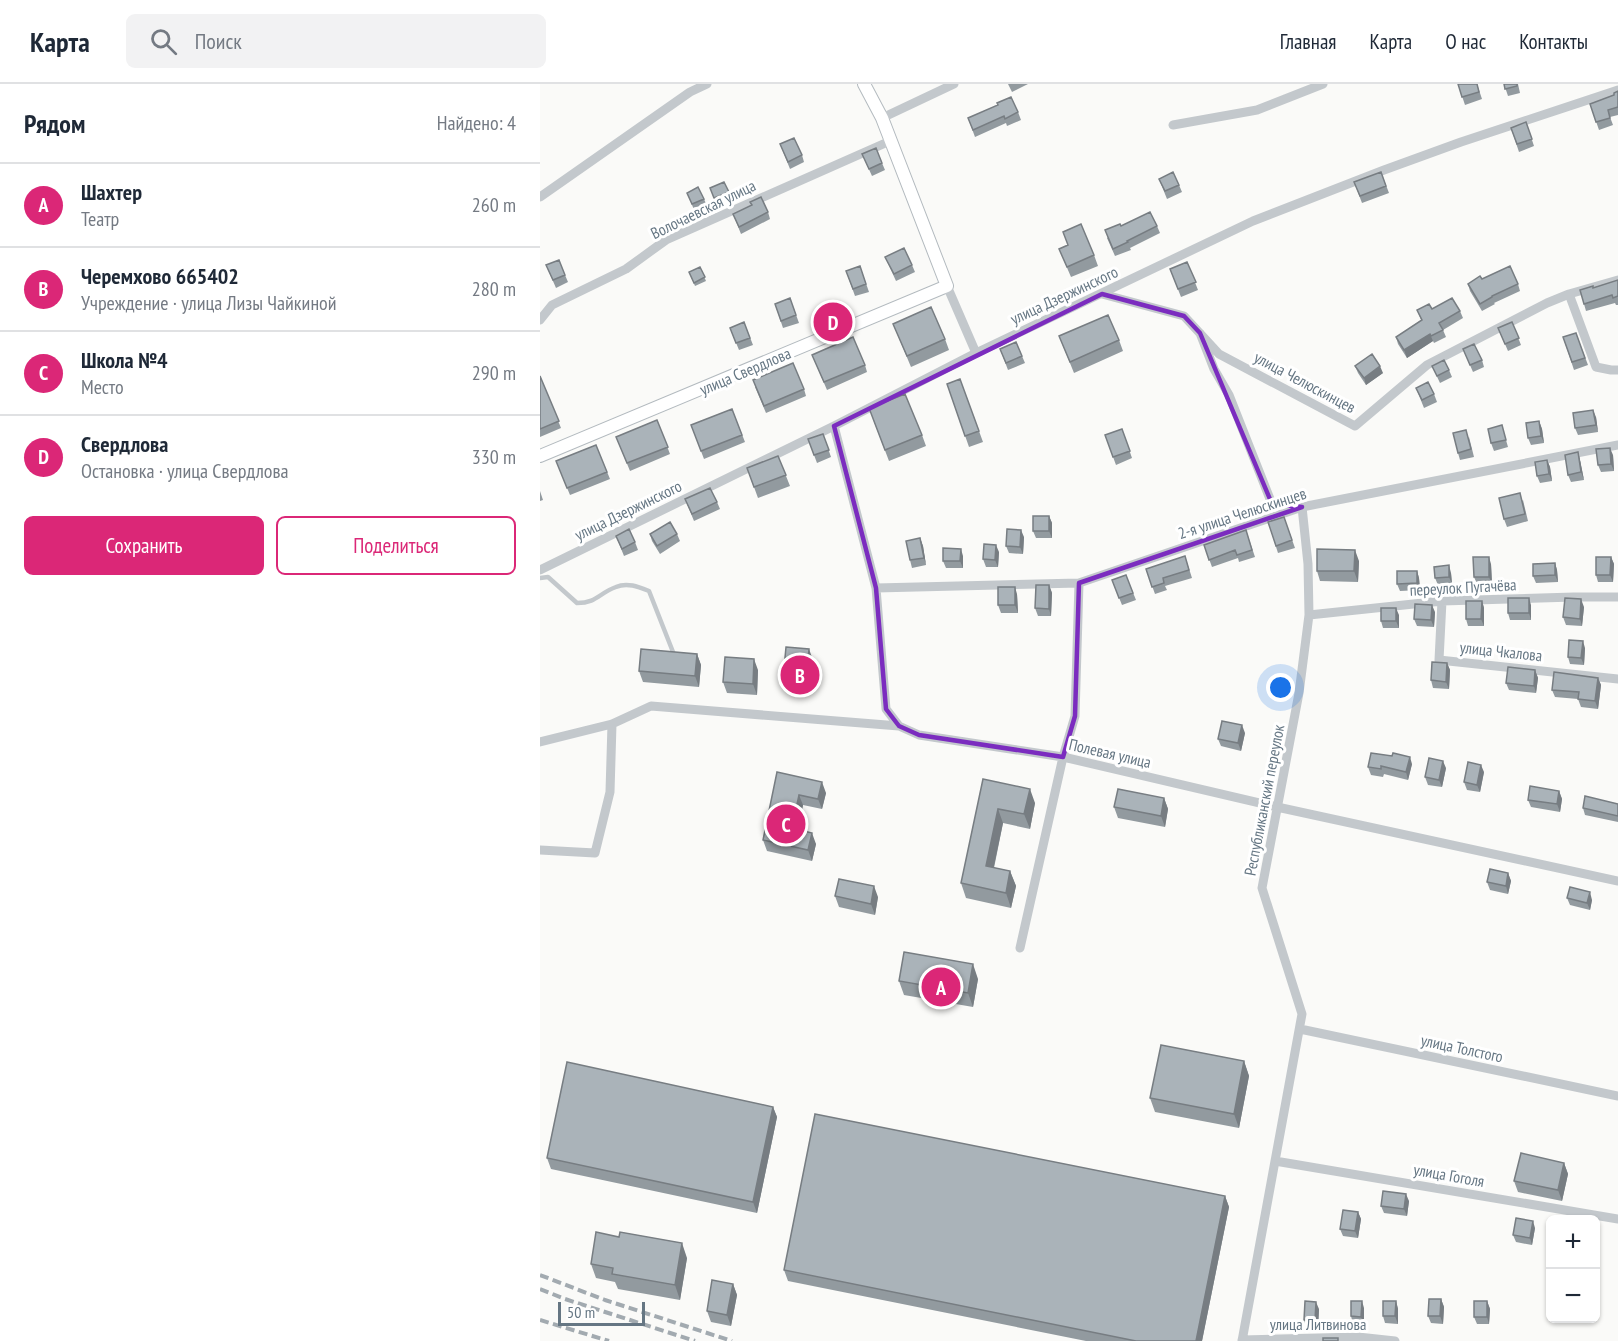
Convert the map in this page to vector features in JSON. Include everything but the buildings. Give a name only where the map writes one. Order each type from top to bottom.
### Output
[{"type":"street","points":[[540,197],[690,92],[706,84]]},
{"type":"street","points":[[864,84],[882,118],[947,286],[976,353]]},
{"type":"street","points":[[882,118],[954,84]]},
{"type":"street","points":[[1173,125],[1257,110],[1323,84]]},
{"type":"street","name":"улица Дзержинского","points":[[540,570],[834,426],[976,353],[1253,221],[1384,170],[1618,90]]},
{"type":"street","name":"Волочаевская улица","points":[[540,320],[552,306],[626,269],[666,240],[890,141]]},
{"type":"street","name":"улица Челюскинцев","points":[[1102,294],[1184,316],[1219,354],[1355,426],[1426,365],[1547,303],[1618,280]]},
{"type":"street","name":"улица Свердлова","points":[[540,456],[947,286]]},
{"type":"street","points":[[1569,294],[1596,367],[1618,369]]},
{"type":"street","points":[[1200,333],[1214,369],[1229,395],[1272,504],[1302,507]]},
{"type":"street","points":[[834,426],[876,588],[886,709],[899,726]]},
{"type":"street","name":"2-я улица Челюскинцев","points":[[876,588],[1079,583],[1302,507],[1618,445]]},
{"type":"street","name":"Республиканский переулок","points":[[1242,1340],[1302,1014],[1262,888],[1299,693],[1309,615],[1308,564],[1302,507]]},
{"type":"street","points":[[1020,948],[1075,716],[1079,583]]},
{"type":"street","name":"переулок Пугачёва","points":[[1309,615],[1442,601],[1618,597]]},
{"type":"street","name":"улица Чкалова","points":[[1442,601],[1439,660],[1618,679]]},
{"type":"street","name":"Полевая улица","points":[[540,742],[612,724],[651,706],[899,726],[919,735],[1064,757],[1277,807],[1618,881]]},
{"type":"street","points":[[540,850],[595,853],[610,792],[612,724]]},
{"type":"street","name":"улица Толстого","points":[[1300,1029],[1618,1096]]},
{"type":"street","name":"улица Гоголя","points":[[1275,1161],[1618,1219]]},
{"type":"street","name":"улица Литвинова","points":[[1242,1340],[1358,1337],[1395,1341]]},
{"type":"lane","points":[[540,578],[548,577],[577,603],[589,603],[618,586],[633,585],[649,591],[673,652]]},
{"type":"highlighted area","points":[[1102,294],[1184,316],[1200,333],[1272,504],[1302,507],[1079,583],[1075,716],[1063,757],[919,735],[899,726],[886,709],[876,588],[834,426]]},
{"type":"railway","points":[[540,1275],[605,1300],[732,1341]]},
{"type":"railway","points":[[540,1289],[695,1341]]},
{"type":"railway","points":[[540,1320],[609,1341]]},
{"type":"place","name":"Свердлова","points":[[833,322]]},
{"type":"place","name":"Черемхово 665402","points":[[800,675]]},
{"type":"place","name":"Школа №4","points":[[786,824]]},
{"type":"place","name":"Шахтер","points":[[941,987]]}]
